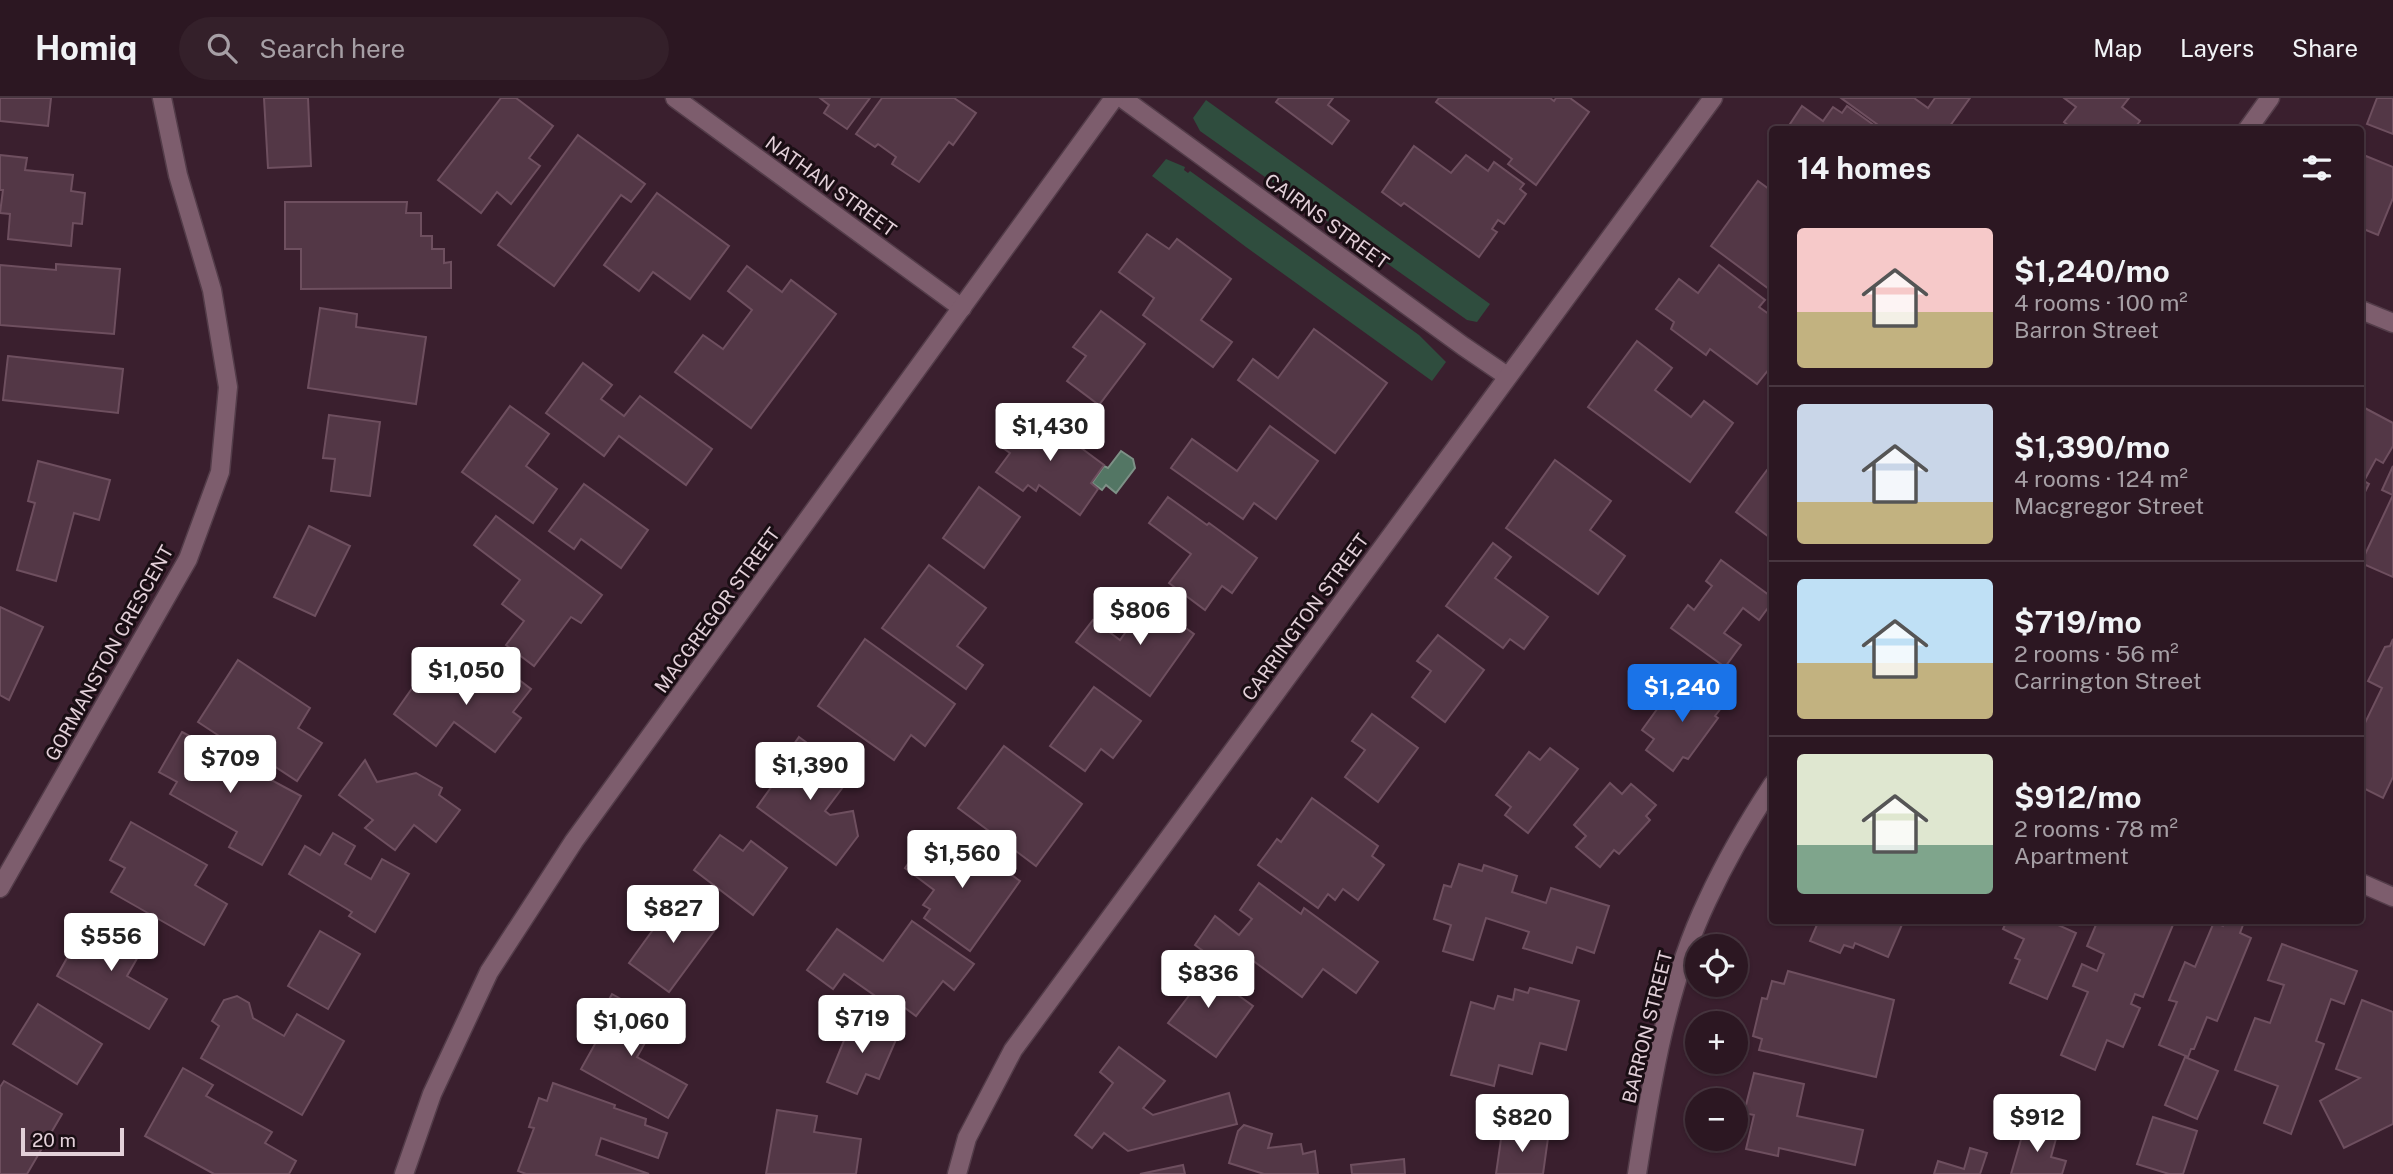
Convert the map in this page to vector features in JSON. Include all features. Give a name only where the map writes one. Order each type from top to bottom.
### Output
[{"type":"street","name":"GORMANSTON CRESCENT","points":[[0,888],[188,559],[220,472],[228,387],[212,290],[178,175],[162,98]]},
{"type":"street","name":"NATHAN STREET","points":[[675,98],[962,309]]},
{"type":"street","name":"MACGREGOR STREET","points":[[404,1174],[432,1094],[489,972],[574,841],[1114,98]]},
{"type":"street","name":"CAIRNS STREET","points":[[1122,98],[1507,376]]},
{"type":"street","name":"CARRINGTON STREET","points":[[957,1174],[967,1138],[1013,1050],[1713,98]]},
{"type":"street","points":[[2250,126],[2270,98]]},
{"type":"street","points":[[2364,311],[2393,323]]},
{"type":"street","name":"BARRON STREET","points":[[1637,1174],[1650,1092],[1676,984],[1706,902],[1748,822],[1769,790]]},
{"type":"street","points":[[2364,884],[2393,897]]},
{"type":"shaded area","points":[[1206,100],[1490,304],[1477,322],[1467,320],[1200,131],[1193,118]]},
{"type":"shaded area","points":[[1166,159],[1185,167],[1184,170],[1188,173],[1190,171],[1419,335],[1446,362],[1432,381],[1152,176]]},
{"type":"shaded area","points":[[1121,451],[1133,459],[1135,468],[1116,493],[1106,485],[1102,490],[1092,483],[1104,466],[1108,468]]},
{"type":"building","points":[[0,98],[51,98],[48,126],[0,121]]},
{"type":"building","points":[[264,98],[308,98],[311,166],[268,168]]},
{"type":"building","points":[[501,98],[516,98],[553,126],[529,158],[540,166],[511,204],[497,192],[481,213],[438,180]]},
{"type":"building","points":[[820,98],[870,98],[847,129],[824,113],[829,105]]},
{"type":"building","points":[[882,98],[954,98],[976,113],[953,145],[949,142],[919,182],[892,164],[896,157],[878,144],[875,147],[856,134]]},
{"type":"building","points":[[1279,98],[1333,98],[1328,105],[1349,121],[1332,144],[1276,102]]},
{"type":"building","points":[[1439,98],[1550,98],[1554,101],[1556,98],[1570,98],[1589,112],[1536,185],[1508,164],[1512,159],[1436,102]]},
{"type":"building","points":[[1841,98],[1914,98],[1928,108],[1935,98],[1970,98],[1950,126],[1880,126]]},
{"type":"building","points":[[2064,98],[2129,98],[2122,107],[2140,121],[2136,126],[2069,126],[2064,122],[2076,107]]},
{"type":"building","points":[[2377,98],[2393,98],[2393,134],[2367,124]]},
{"type":"building","points":[[1802,106],[1823,121],[1833,107],[1842,113],[1847,106],[1875,126],[1789,126]]},
{"type":"building","points":[[578,135],[645,184],[631,202],[621,195],[554,286],[498,245]]},
{"type":"building","points":[[1414,146],[1451,173],[1466,155],[1488,171],[1494,162],[1524,184],[1520,189],[1526,194],[1504,224],[1498,220],[1492,229],[1497,232],[1479,257],[1404,203],[1401,206],[1382,192]]},
{"type":"building","points":[[0,155],[27,158],[25,170],[73,175],[71,191],[85,193],[82,224],[73,223],[71,246],[8,239],[10,214],[0,213],[3,190],[0,190]]},
{"type":"building","points":[[2364,155],[2393,167],[2393,198],[2378,235],[2364,229]]},
{"type":"building","points":[[1758,181],[1769,189],[1769,289],[1711,246]]},
{"type":"building","points":[[657,193],[729,246],[690,299],[653,272],[639,291],[604,265]]},
{"type":"building","points":[[285,202],[407,202],[406,213],[421,213],[421,236],[432,236],[432,249],[444,249],[444,263],[451,262],[451,288],[301,289],[301,249],[285,249]]},
{"type":"building","points":[[1147,234],[1169,249],[1177,239],[1231,279],[1201,320],[1232,342],[1213,367],[1143,315],[1154,298],[1119,272]]},
{"type":"building","points":[[56,264],[120,269],[114,334],[0,325],[0,265],[56,270]]},
{"type":"building","points":[[1719,265],[1765,300],[1759,307],[1769,314],[1769,369],[1757,384],[1710,349],[1706,355],[1671,329],[1674,322],[1656,309],[1679,279],[1698,293]]},
{"type":"building","points":[[747,266],[782,292],[791,280],[836,314],[751,428],[675,372],[703,335],[723,349],[752,310],[728,291]]},
{"type":"building","points":[[320,308],[357,314],[356,327],[426,337],[416,404],[308,388]]},
{"type":"building","points":[[1101,311],[1145,344],[1099,405],[1067,381],[1086,356],[1073,347]]},
{"type":"building","points":[[1314,329],[1387,383],[1335,453],[1238,380],[1253,359],[1278,378]]},
{"type":"building","points":[[1637,341],[1672,368],[1655,390],[1691,417],[1704,401],[1733,423],[1690,482],[1588,407]]},
{"type":"building","points":[[8,356],[123,369],[118,413],[3,400]]},
{"type":"building","points":[[583,363],[612,385],[601,399],[624,416],[640,396],[712,449],[686,485],[619,436],[604,456],[546,413]]},
{"type":"building","points":[[510,406],[549,434],[526,466],[557,489],[533,523],[462,472]]},
{"type":"building","points":[[2364,408],[2393,423],[2393,446],[2383,463],[2376,459],[2364,481]]},
{"type":"building","points":[[1030,410],[1104,465],[1091,483],[1098,489],[1080,515],[1039,485],[1036,491],[1028,485],[1023,491],[996,472],[1010,453],[1003,448]]},
{"type":"building","points":[[329,415],[380,422],[370,496],[331,491],[335,459],[323,458]]},
{"type":"building","points":[[1270,426],[1318,461],[1276,519],[1254,503],[1243,519],[1171,468],[1192,439],[1237,471]]},
{"type":"building","points":[[1555,460],[1611,501],[1590,530],[1625,556],[1598,594],[1506,528]]},
{"type":"building","points":[[38,461],[110,480],[99,520],[74,513],[56,581],[17,570],[35,503],[28,501]]},
{"type":"building","points":[[2393,466],[2393,495],[2382,490]]},
{"type":"building","points":[[1767,470],[1769,471],[1769,537],[1736,512]]},
{"type":"building","points":[[2364,481],[2369,484],[2364,494]]},
{"type":"building","points":[[584,484],[648,530],[621,568],[581,539],[574,549],[549,531]]},
{"type":"building","points":[[979,487],[1020,517],[984,568],[943,538]]},
{"type":"building","points":[[2393,495],[2393,577],[2364,564],[2364,557]]},
{"type":"building","points":[[1168,497],[1257,558],[1232,593],[1222,586],[1205,610],[1169,583],[1191,554],[1149,523]]},
{"type":"building","points":[[496,516],[602,595],[581,623],[571,617],[534,666],[506,645],[524,621],[502,604],[520,580],[474,545]]},
{"type":"building","points":[[309,526],[350,546],[315,616],[274,597]]},
{"type":"building","points":[[1493,543],[1511,557],[1495,578],[1548,617],[1524,649],[1510,639],[1503,648],[1446,606]]},
{"type":"building","points":[[1721,560],[1769,595],[1769,606],[1759,620],[1743,608],[1724,633],[1741,645],[1725,667],[1671,628],[1688,605],[1694,610],[1712,586],[1706,581]]},
{"type":"building","points":[[929,565],[986,608],[957,646],[983,665],[966,689],[882,628]]},
{"type":"building","points":[[1148,601],[1194,634],[1150,696],[1076,642],[1093,620],[1120,640]]},
{"type":"building","points":[[0,607],[43,627],[9,700],[0,695]]},
{"type":"building","points":[[1438,635],[1484,670],[1445,722],[1412,697],[1431,671],[1417,661]]},
{"type":"building","points":[[865,639],[955,704],[925,746],[911,735],[894,760],[818,706]]},
{"type":"building","points":[[2393,639],[2393,777],[2383,798],[2364,788],[2364,722],[2382,688],[2368,681],[2385,647],[2390,646]]},
{"type":"building","points":[[238,660],[310,708],[298,728],[322,743],[297,781],[242,745],[239,749],[198,722]]},
{"type":"building","points":[[498,664],[531,689],[513,712],[521,718],[495,752],[454,722],[436,746],[394,714],[413,687],[427,681],[461,676],[464,696]]},
{"type":"building","points":[[1697,682],[1725,703],[1715,716],[1718,718],[1688,759],[1683,757],[1673,771],[1646,750],[1654,739],[1642,730],[1676,683],[1689,693]]},
{"type":"building","points":[[1094,687],[1141,721],[1113,758],[1101,749],[1085,771],[1050,746]]},
{"type":"building","points":[[1372,714],[1418,748],[1378,802],[1345,777],[1365,750],[1352,741]]},
{"type":"building","points":[[182,732],[301,796],[262,865],[229,847],[237,832],[170,794],[177,782],[159,772]]},
{"type":"building","points":[[799,737],[843,769],[834,781],[843,787],[825,811],[830,815],[853,811],[858,836],[836,865],[757,807],[777,779],[772,775]]},
{"type":"building","points":[[1004,746],[1082,804],[1036,866],[958,808]]},
{"type":"building","points":[[1550,748],[1578,769],[1528,833],[1505,815],[1511,807],[1496,795],[1529,752],[1540,760]]},
{"type":"building","points":[[365,760],[377,782],[416,773],[442,788],[439,795],[460,810],[436,842],[414,825],[395,850],[365,828],[373,820],[339,795]]},
{"type":"building","points":[[1610,783],[1622,794],[1631,784],[1656,805],[1646,816],[1650,820],[1619,854],[1614,850],[1600,867],[1576,847],[1586,836],[1574,825]]},
{"type":"building","points":[[1312,798],[1378,846],[1372,856],[1384,865],[1358,900],[1343,889],[1335,900],[1328,894],[1318,908],[1258,865],[1277,839],[1281,842]]},
{"type":"building","points":[[131,822],[207,865],[195,885],[227,904],[204,945],[111,892],[125,868],[110,860]]},
{"type":"building","points":[[333,833],[355,846],[345,864],[371,879],[382,859],[409,874],[375,932],[349,916],[352,912],[289,874],[305,846],[320,855]]},
{"type":"building","points":[[720,835],[743,851],[751,841],[787,868],[753,915],[694,870]]},
{"type":"building","points":[[939,839],[959,854],[967,843],[1020,881],[970,951],[924,918],[930,909],[923,905],[934,890],[905,868],[922,845],[931,850]]},
{"type":"building","points":[[1459,864],[1482,871],[1484,865],[1517,876],[1512,892],[1546,903],[1551,888],[1609,906],[1594,953],[1577,947],[1572,963],[1523,948],[1529,932],[1486,918],[1473,960],[1443,951],[1451,925],[1434,919],[1444,885],[1451,887]]},
{"type":"building","points":[[1259,883],[1301,914],[1304,908],[1378,962],[1356,993],[1323,969],[1302,997],[1252,960],[1239,977],[1195,945],[1215,916],[1239,935],[1252,919],[1240,910]]},
{"type":"building","points":[[676,898],[717,927],[669,992],[629,963]]},
{"type":"building","points":[[90,917],[143,948],[127,976],[167,999],[149,1029],[57,976]]},
{"type":"building","points":[[912,921],[974,964],[954,990],[943,981],[916,1016],[905,1008],[901,1014],[844,974],[833,989],[807,970],[837,929],[883,961]]},
{"type":"building","points":[[1817,924],[1902,924],[1888,957],[1855,943],[1853,948],[1844,945],[1840,953],[1810,941]]},
{"type":"building","points":[[2005,924],[2058,924],[2076,933],[2047,999],[2010,983],[2020,960],[2015,958],[2024,939],[2003,929]]},
{"type":"building","points":[[2096,924],[2173,924],[2143,997],[2135,994],[2131,1004],[2140,1008],[2123,1047],[2107,1040],[2095,1070],[2061,1055],[2088,992],[2073,986],[2082,964],[2097,971],[2104,954],[2087,946]]},
{"type":"building","points":[[2213,924],[2243,925],[2240,933],[2251,938],[2217,1021],[2207,1017],[2188,1057],[2159,1045],[2177,1002],[2169,1000],[2185,962],[2195,967]]},
{"type":"building","points":[[320,931],[360,954],[328,1009],[288,986]]},
{"type":"building","points":[[2282,944],[2357,971],[2344,1004],[2331,999],[2316,1041],[2324,1044],[2291,1134],[2264,1123],[2278,1086],[2235,1070],[2255,1018],[2270,1023],[2284,985],[2268,980]]},
{"type":"building","points":[[1191,961],[1253,1006],[1216,1057],[1168,1023],[1191,993],[1176,982]]},
{"type":"building","points":[[1788,971],[1894,1000],[1876,1077],[1759,1050],[1762,1039],[1753,1036],[1762,998],[1767,999],[1772,981],[1784,984]]},
{"type":"building","points":[[1530,988],[1579,1001],[1566,1050],[1540,1043],[1532,1074],[1499,1065],[1494,1086],[1451,1075],[1471,1002],[1494,1009],[1498,996],[1513,1000],[1515,989],[1528,993]]},
{"type":"building","points":[[612,994],[658,1020],[637,1057],[687,1085],[668,1118],[581,1069],[600,1035],[592,1030]]},
{"type":"building","points":[[237,996],[249,1003],[253,1018],[284,1036],[297,1014],[344,1041],[302,1115],[201,1058],[219,1026],[212,1021],[224,1000]]},
{"type":"building","points":[[2362,1000],[2393,1012],[2393,1124],[2344,1148],[2320,1101],[2360,1078],[2336,1069]]},
{"type":"building","points":[[38,1004],[102,1044],[77,1084],[13,1044]]},
{"type":"building","points":[[854,1016],[898,1035],[879,1079],[866,1074],[857,1094],[827,1082]]},
{"type":"building","points":[[1119,1047],[1165,1081],[1143,1108],[1153,1115],[1229,1093],[1237,1124],[1128,1151],[1104,1133],[1092,1148],[1075,1135],[1113,1083],[1100,1072]]},
{"type":"building","points":[[2185,1057],[2218,1071],[2197,1119],[2165,1105]]},
{"type":"building","points":[[183,1068],[213,1085],[206,1096],[272,1132],[265,1143],[296,1161],[289,1174],[214,1174],[145,1136]]},
{"type":"building","points":[[1754,1073],[1804,1084],[1797,1116],[1863,1130],[1855,1165],[1779,1148],[1778,1156],[1748,1149],[1754,1115],[1748,1114],[1748,1097]]},
{"type":"building","points":[[4,1081],[62,1114],[27,1174],[0,1174],[0,1087]]},
{"type":"building","points":[[553,1083],[615,1105],[614,1108],[646,1119],[645,1125],[667,1133],[658,1158],[601,1138],[596,1155],[649,1174],[526,1174],[518,1171],[534,1128],[529,1127],[539,1098],[547,1101]]},
{"type":"building","points":[[777,1110],[817,1116],[814,1132],[861,1139],[856,1174],[766,1174]]},
{"type":"building","points":[[2153,1117],[2197,1131],[2183,1174],[2169,1174],[2137,1164]]},
{"type":"building","points":[[1244,1125],[1272,1134],[1268,1148],[1301,1144],[1303,1154],[1315,1151],[1318,1174],[1264,1174],[1229,1163],[1238,1131]]},
{"type":"building","points":[[2025,1126],[2057,1135],[2051,1157],[2066,1161],[2062,1174],[2011,1174]]},
{"type":"building","points":[[1502,1132],[1548,1138],[1543,1174],[1496,1174]]},
{"type":"building","points":[[1970,1148],[1987,1153],[1980,1174],[1934,1174],[1938,1161],[1964,1169]]},
{"type":"building","points":[[1404,1159],[1405,1174],[1352,1174],[1351,1165]]},
{"type":"building","points":[[1183,1165],[1185,1174],[1140,1174]]}]
